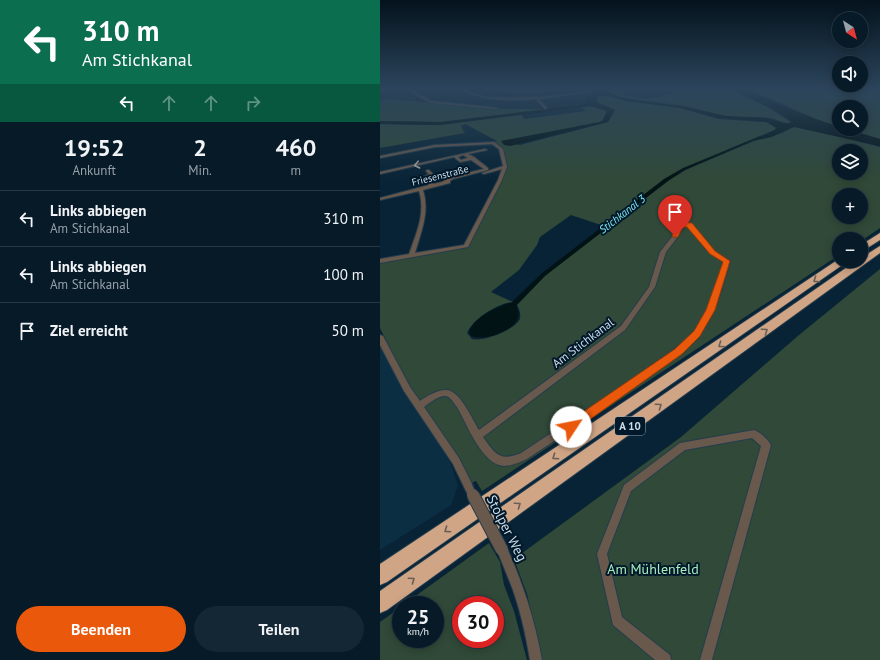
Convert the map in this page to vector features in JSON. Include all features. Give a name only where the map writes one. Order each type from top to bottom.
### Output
[{"type":"highway","points":[[868,244],[880,236]]},
{"type":"highway","name":"A 10","points":[[380,603],[880,249]]},
{"type":"highway","name":"A 10","points":[[380,575],[834,268]]},
{"type":"street","points":[[380,158],[432,147],[493,142],[501,149],[505,167],[500,180],[466,246],[380,261]]},
{"type":"street","points":[[380,173],[485,150]]},
{"type":"street","points":[[444,183],[451,178],[487,169],[473,158],[464,154]]},
{"type":"street","points":[[454,156],[460,161],[473,158]]},
{"type":"street","name":"Friesenstraße","points":[[380,200],[505,167]]},
{"type":"street","points":[[428,171],[432,175],[425,177],[432,186]]},
{"type":"street","points":[[411,256],[423,216],[423,194],[421,189]]},
{"type":"street","name":"Am Stichkanal","points":[[419,405],[440,394],[452,394],[456,397],[478,436],[488,450],[499,461],[506,462],[524,456],[639,380],[679,351],[697,334],[710,310],[727,261],[708,248],[691,226],[681,224],[675,236],[663,252],[652,287],[623,328],[478,436]]},
{"type":"street","name":"Stolper Weg","points":[[380,338],[407,389],[456,461],[502,550],[517,583],[536,660]]},
{"type":"street","points":[[665,660],[617,621],[602,554],[627,488],[683,446],[754,434],[766,445],[706,660]]},
{"type":"shaded area","points":[[468,119],[489,119],[440,125],[380,124],[380,121],[441,122]]},
{"type":"shaded area","points":[[604,119],[610,119],[608,122],[510,146],[504,145],[501,141],[600,122]]},
{"type":"shaded area","points":[[728,119],[770,119],[783,123],[791,123],[787,119],[816,119],[832,125],[832,135],[794,127],[771,137],[753,141],[777,128],[767,122]]},
{"type":"shaded area","points":[[868,135],[880,139],[880,146],[835,136]]},
{"type":"shaded area","points":[[509,303],[515,303],[518,310],[519,314],[515,323],[504,331],[489,337],[482,338],[470,335],[469,332],[475,322],[492,310]]},
{"type":"shaded area","points":[[380,346],[404,390],[450,462],[458,485],[451,505],[380,550]]},
{"type":"green space","points":[[380,119],[467,119],[441,122],[380,121]]},
{"type":"green space","points":[[486,119],[604,119],[600,122],[502,141],[520,145],[608,122],[609,119],[717,119],[766,122],[776,128],[677,172],[604,226],[571,215],[540,237],[537,245],[519,270],[491,292],[513,302],[500,305],[480,317],[467,333],[472,339],[491,337],[506,331],[517,323],[520,319],[520,315],[516,303],[544,276],[667,181],[685,170],[753,141],[784,132],[792,127],[801,127],[880,147],[880,228],[868,236],[868,232],[832,232],[832,260],[482,491],[476,481],[471,483],[409,387],[380,328],[380,263],[468,245],[506,167],[502,149],[494,142],[497,141],[465,124],[461,126],[465,133],[380,148],[380,124],[440,125]]},
{"type":"green space","points":[[772,119],[786,119],[791,123],[785,123]]},
{"type":"green space","points":[[815,119],[832,119],[832,125],[818,120]]},
{"type":"green space","points":[[868,119],[880,119],[880,139],[868,135]]},
{"type":"green space","name":"Am Mühlenfeld","points":[[880,269],[880,660],[542,660],[527,594],[514,559],[681,437],[799,335]]},
{"type":"green space","points":[[489,543],[500,562],[504,585],[514,611],[527,660],[380,660],[380,622],[392,613],[392,648],[444,648],[444,596],[415,596]]},
{"type":"waterway","name":"Stichkanal 3","points":[[515,303],[543,275],[666,180],[684,169],[761,137]]},
{"type":"route","points":[[571,427],[679,351],[697,334],[703,325],[722,279],[727,261],[704,244],[689,225],[681,224],[675,236]]}]
